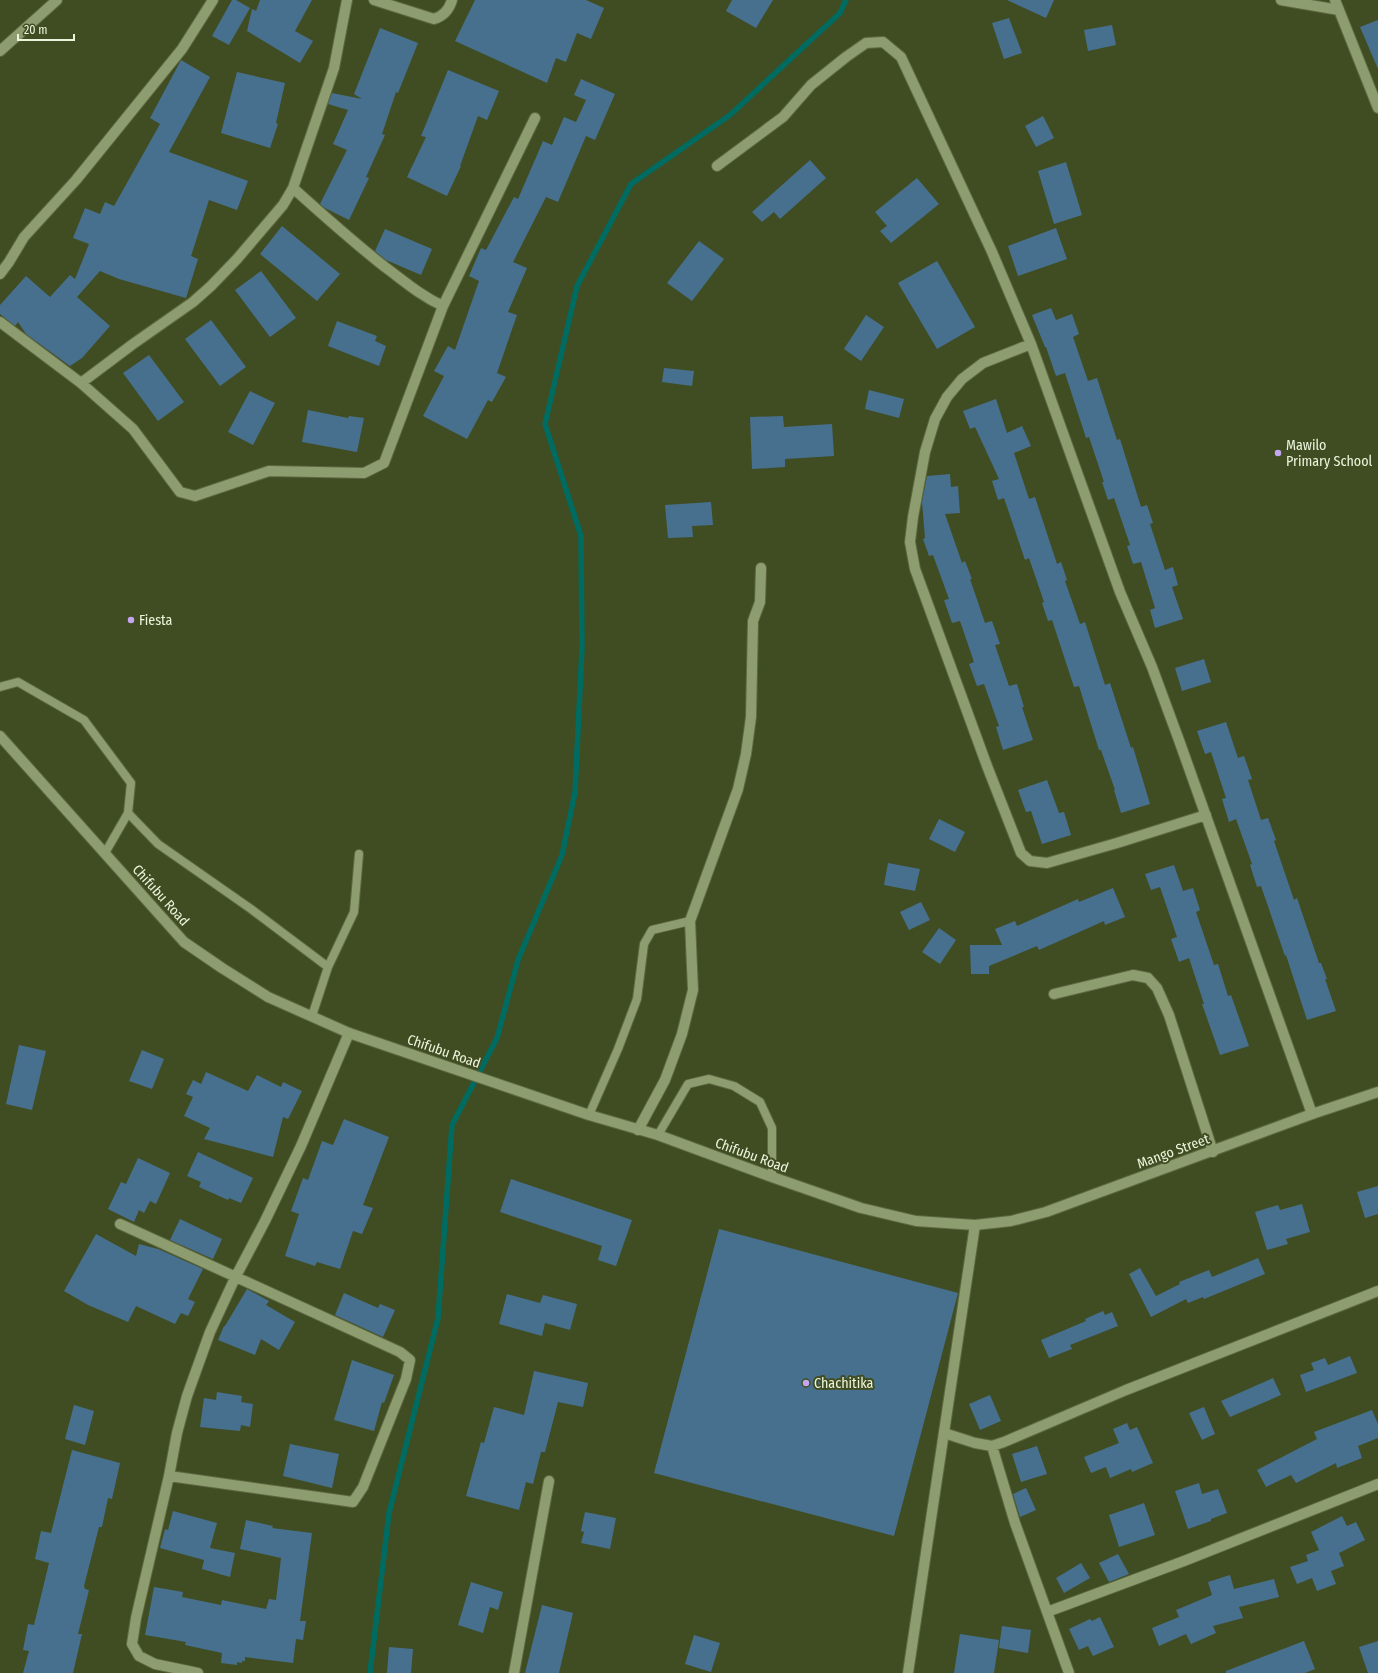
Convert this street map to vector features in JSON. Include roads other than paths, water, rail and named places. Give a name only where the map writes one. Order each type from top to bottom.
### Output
[{"type":"street","points":[[0,51],[57,0]]},
{"type":"street","points":[[0,274],[24,237],[76,180],[182,49],[213,0]]},
{"type":"street","points":[[81,383],[193,302],[237,259],[283,205],[294,188],[334,68],[347,0]]},
{"type":"street","points":[[374,0],[434,20],[442,17],[450,8],[452,0]]},
{"type":"street","points":[[1282,0],[1339,10]]},
{"type":"street","points":[[1336,0],[1378,108]]},
{"type":"street","points":[[717,166],[783,117],[811,85],[866,43],[883,42],[901,57],[992,252],[1031,344],[1120,592],[1154,674],[1206,815],[1312,1114]]},
{"type":"street","points":[[0,322],[81,383],[133,429],[180,492],[195,496],[269,471],[364,473],[384,462],[443,306],[535,118]]},
{"type":"street","points":[[294,188],[344,234],[393,273],[426,298],[443,306]]},
{"type":"street","points":[[1031,344],[984,363],[962,379],[947,397],[935,419],[925,452],[910,542],[915,569],[987,766],[1021,853],[1030,861],[1047,863],[1206,815]]},
{"type":"street","points":[[638,1130],[665,1080],[682,1034],[693,990],[690,921],[738,789],[746,754],[751,717],[753,621],[760,602],[761,568]]},
{"type":"street","name":"Chifubu Road","points":[[0,736],[184,942],[268,997],[349,1033],[589,1115],[658,1135],[861,1208],[916,1221],[976,1225]]},
{"type":"street","points":[[1054,994],[1133,975],[1148,978],[1157,988],[1169,1015],[1213,1152]]},
{"type":"street","points":[[198,1673],[155,1664],[139,1656],[132,1644],[136,1618],[170,1476],[178,1433],[187,1396],[210,1332],[235,1278],[265,1221],[301,1146],[349,1033]]},
{"type":"street","name":"Mango Street","points":[[976,1225],[1011,1221],[1046,1212],[1213,1152],[1312,1114],[1378,1092]]},
{"type":"street","points":[[120,1224],[235,1278],[400,1352],[410,1360],[406,1379],[363,1487],[353,1502],[170,1476]]},
{"type":"street","points":[[908,1673],[976,1225]]},
{"type":"street","points":[[944,1433],[976,1443],[992,1446],[1378,1290]]},
{"type":"street","points":[[992,1446],[1015,1522],[1069,1673]]},
{"type":"street","points":[[514,1673],[549,1481]]},
{"type":"street","points":[[1046,1612],[1184,1561],[1378,1484]]},
{"type":"lane","points":[[0,687],[18,682],[84,720],[131,783],[128,813],[105,853]]},
{"type":"lane","points":[[128,813],[158,844],[251,909],[328,967]]},
{"type":"lane","points":[[312,1016],[328,967],[354,912],[358,854]]},
{"type":"lane","points":[[589,1115],[618,1049],[637,999],[644,944],[652,930],[690,921]]},
{"type":"lane","points":[[658,1135],[688,1084],[709,1079],[734,1086],[760,1102],[772,1128],[772,1177]]},
{"type":"waterway","points":[[370,1673],[389,1513],[438,1318],[452,1125],[497,1038],[518,960],[562,855],[575,792],[582,648],[581,536],[545,424],[577,286],[631,184],[730,115],[840,13],[846,0]]},
{"type":"place","name":"Mawilo Primary School","points":[[1278,453]]},
{"type":"place","name":"Fiesta","points":[[131,620]]},
{"type":"place","name":"Chachitika","points":[[806,1383]]}]
